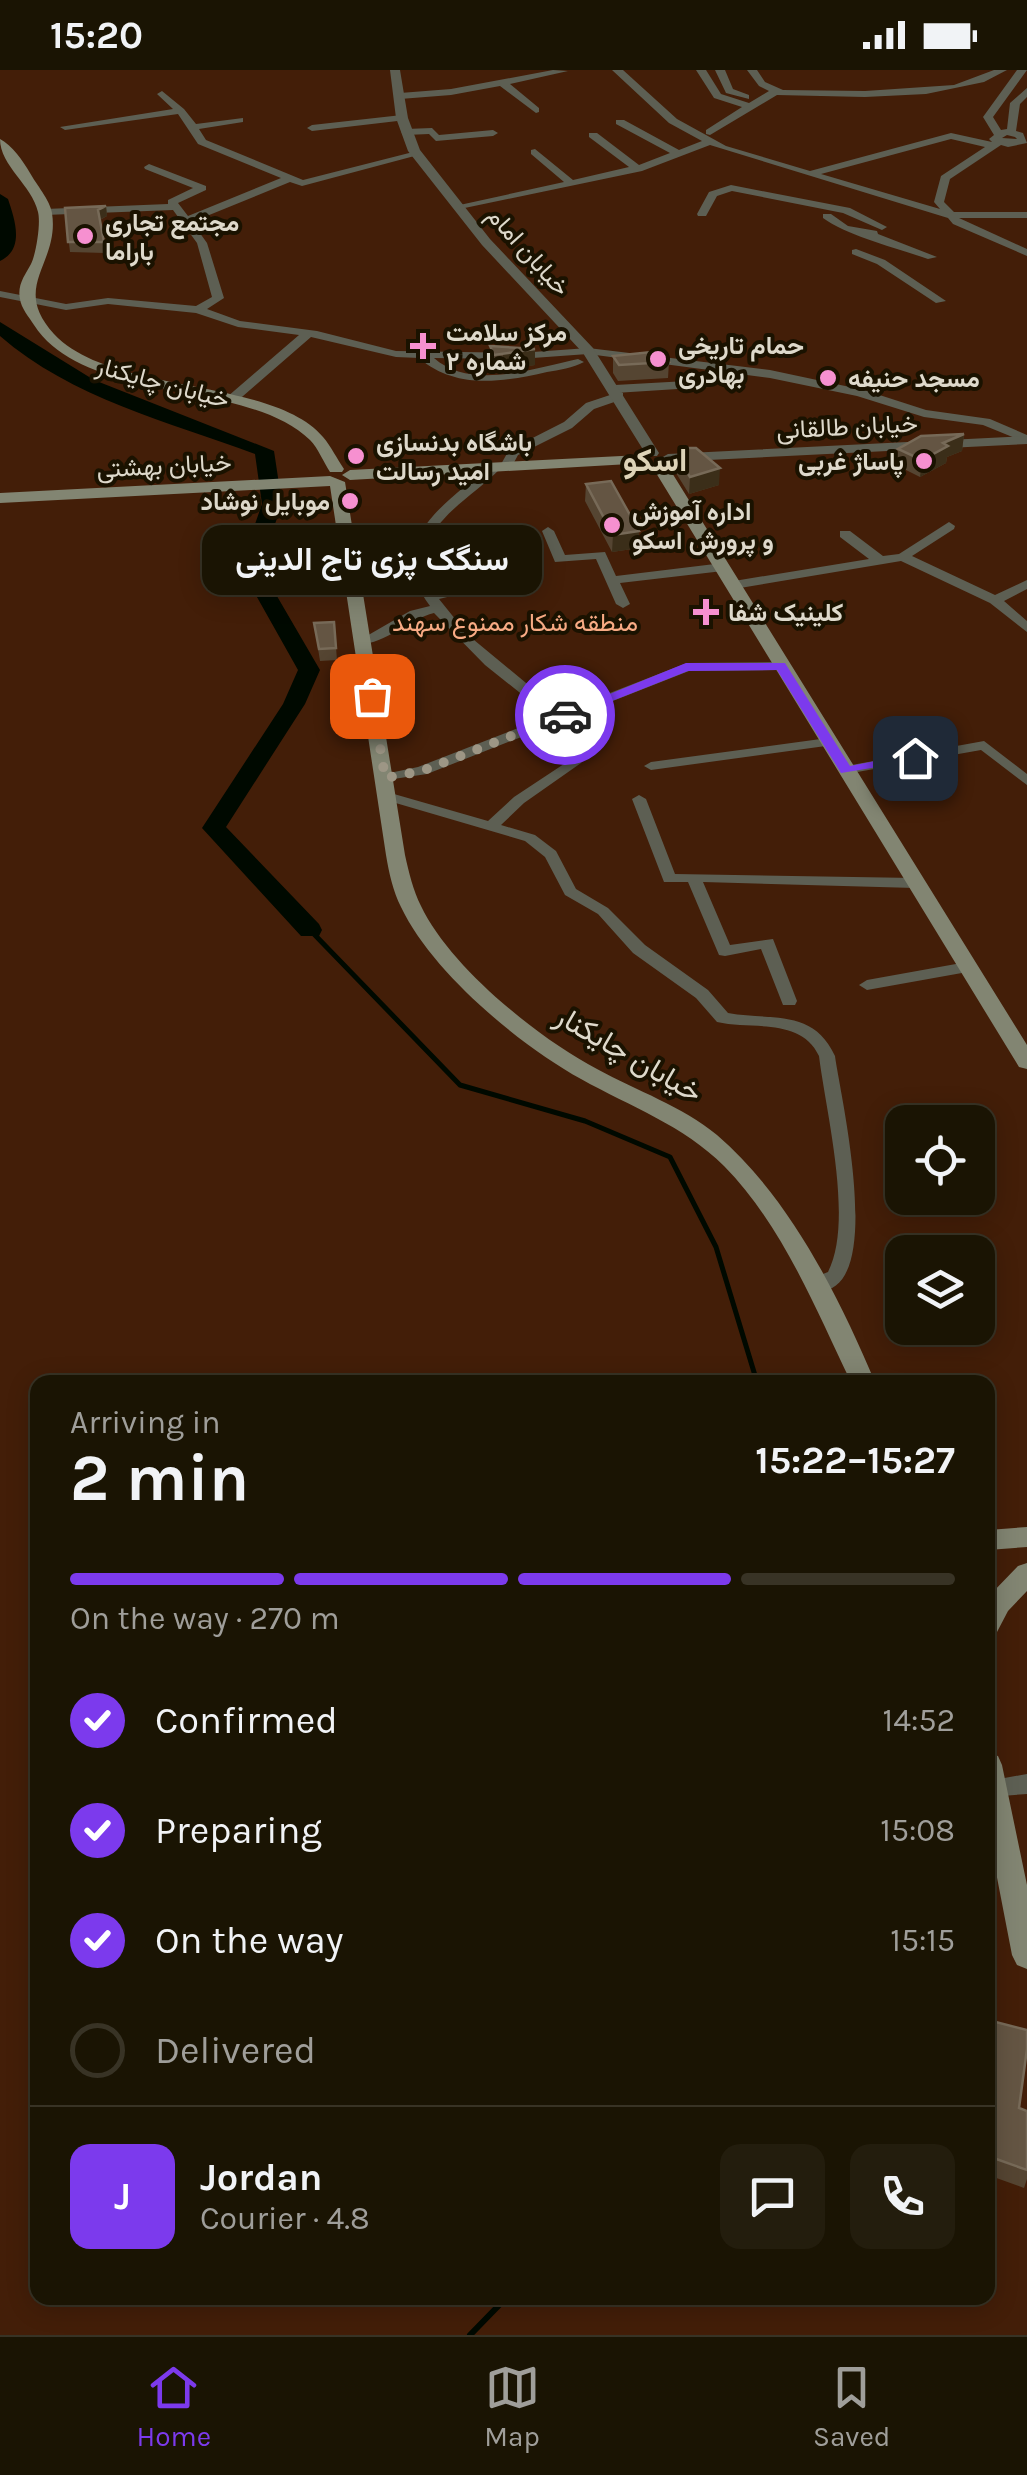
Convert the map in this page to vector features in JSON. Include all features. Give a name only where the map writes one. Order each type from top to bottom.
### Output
[{"type":"main road","points":[[0,143],[19,166],[45,212],[40,263],[33,269],[25,296]]},
{"type":"main road","points":[[0,162],[31,214],[28,262],[33,269]]},
{"type":"main road","name":"خیابان چایکنار","points":[[25,296],[38,330],[62,351],[231,400],[308,432],[322,444],[336,476],[365,640],[395,858],[412,909],[455,963],[515,1024],[583,1071],[673,1116],[706,1138],[751,1181],[814,1286],[860,1375]]},
{"type":"main road","name":"خیابان بهشتی","points":[[0,498],[655,460]]},
{"type":"main road","name":"خیابان امام","points":[[655,460],[968,967],[1022,1040],[1027,1062]]},
{"type":"main road","name":"خیابان بهشتی","points":[[0,490],[249,481]]},
{"type":"main road","points":[[995,1539],[1027,1536]]},
{"type":"main road","points":[[995,1589],[1024,1577]]},
{"type":"main road","points":[[995,1611],[1024,1577]]},
{"type":"main road","points":[[995,1801],[1027,1956]]},
{"type":"street","name":"خیابان امام","points":[[395,70],[404,125],[417,154],[459,208],[591,355],[655,460]]},
{"type":"street","points":[[617,70],[668,114],[752,158],[948,215],[1027,254]]},
{"type":"street","points":[[701,70],[717,96],[756,104]]},
{"type":"street","points":[[720,70],[729,91],[756,104]]},
{"type":"street","points":[[752,70],[774,92]]},
{"type":"street","points":[[459,208],[638,169],[679,154],[774,92],[948,90],[980,83],[1002,70]]},
{"type":"street","points":[[997,140],[988,117],[1022,70]]},
{"type":"street","points":[[400,96],[563,71]]},
{"type":"street","points":[[503,83],[536,110]]},
{"type":"street","points":[[1011,132],[1015,103],[1027,91]]},
{"type":"street","points":[[162,94],[210,146],[290,178],[310,182],[417,154]]},
{"type":"street","points":[[65,127],[181,111]]},
{"type":"street","points":[[195,127],[240,120]]},
{"type":"street","points":[[620,122],[679,154]]},
{"type":"street","points":[[312,128],[404,125],[432,131],[436,138],[493,133]]},
{"type":"street","points":[[948,215],[939,202],[942,182],[1011,132]]},
{"type":"street","points":[[1011,132],[1022,137],[1027,156]]},
{"type":"street","points":[[593,135],[638,169]]},
{"type":"street","points":[[809,174],[951,136],[1021,142]]},
{"type":"street","points":[[535,152],[572,183]]},
{"type":"street","points":[[149,167],[202,188],[172,202],[172,207]]},
{"type":"street","points":[[184,221],[290,178]]},
{"type":"street","points":[[702,214],[713,194],[731,188],[846,210],[875,232],[932,257]]},
{"type":"street","points":[[45,212],[172,207]]},
{"type":"street","points":[[172,207],[202,243],[218,298],[198,310]]},
{"type":"street","points":[[948,215],[1027,215]]},
{"type":"street","points":[[827,216],[844,229],[875,232]]},
{"type":"street","points":[[856,252],[881,262],[940,301]]},
{"type":"street","points":[[0,294],[66,306],[108,301],[198,310],[238,324],[308,333],[376,352],[591,355],[770,374],[860,392],[924,413],[986,422],[1027,440]]},
{"type":"street","points":[[231,400],[308,333]]},
{"type":"street","points":[[422,354],[441,371],[471,378],[591,355]]},
{"type":"street","points":[[559,717],[432,603],[422,574],[420,543],[430,526],[501,468],[513,452],[568,425],[580,412],[617,392],[705,384]]},
{"type":"street","name":"خیابان طالقانی","points":[[655,460],[1027,440]]},
{"type":"street","points":[[904,557],[949,526]]},
{"type":"street","points":[[548,531],[560,560],[600,555],[623,604]]},
{"type":"street","points":[[844,534],[878,559]]},
{"type":"street","points":[[734,585],[904,557],[995,600],[1027,628]]},
{"type":"street","points":[[614,580],[723,567]]},
{"type":"street","points":[[365,640],[432,603],[508,578]]},
{"type":"street","points":[[995,600],[1027,584]]},
{"type":"street","points":[[386,787],[686,667],[780,666]]},
{"type":"street","points":[[651,766],[828,742]]},
{"type":"street","points":[[846,770],[984,745],[1027,781]]},
{"type":"street","points":[[490,828],[519,800],[576,760]]},
{"type":"street","points":[[386,787],[490,828],[530,838],[550,854],[570,892],[602,912],[639,949],[702,994],[723,1018],[801,1026],[816,1034],[827,1056],[850,1226],[839,1272],[814,1286]]},
{"type":"street","points":[[639,799],[669,879],[915,883]]},
{"type":"street","points":[[693,877],[725,951],[766,943],[789,1001]]},
{"type":"street","points":[[867,986],[968,967]]},
{"type":"street","points":[[995,1778],[1027,1784]]},
{"type":"green space","name":"منطقه شکار ممنوع سهند","points":[[0,70],[1027,70],[1027,2335],[0,2335]]},
{"type":"building","name":"مجتمع تجاری باراما","points":[[106,206],[98,210],[104,242],[68,242],[65,208]]},
{"type":"building","points":[[490,346],[535,349],[494,355]]},
{"type":"building","points":[[661,351],[669,362],[619,365],[613,356]]},
{"type":"building","points":[[964,434],[943,443],[948,446],[922,460],[898,449],[921,436]]},
{"type":"building","points":[[686,448],[696,448],[720,468],[690,477],[677,456]]},
{"type":"building","points":[[611,481],[639,531],[613,535],[586,484]]},
{"type":"building","points":[[334,622],[336,648],[319,649],[314,623]]},
{"type":"building","points":[[995,2022],[1027,2030],[1019,2108],[1027,2111],[1027,2170],[995,2159]]},
{"type":"waterway","points":[[0,199],[10,231],[0,256]]},
{"type":"waterway","points":[[0,327],[24,348],[87,384],[264,451],[272,504],[250,567],[309,670],[294,704],[214,828],[310,930]]},
{"type":"waterway","points":[[311,931],[460,1085],[585,1121],[670,1157],[716,1247],[755,1375]]},
{"type":"waterway","points":[[470,2335],[499,2305]]},
{"type":"way so far","points":[[372,696],[385,778],[422,771],[565,715]]},
{"type":"place","name":"مجتمع تجاری باراما","points":[[85,236]]},
{"type":"place","name":"مرکز سلامت شماره ۲","points":[[423,346]]},
{"type":"place","name":"حمام تاریخی بهادری","points":[[658,359]]},
{"type":"place","name":"مسجد حنیفه","points":[[828,378]]},
{"type":"place","name":"باشگاه بدنسازی امید رسالت","points":[[356,456]]},
{"type":"place","name":"پاساژ غربی","points":[[924,461]]},
{"type":"place","name":"موبایل نوشاد","points":[[350,501]]},
{"type":"place","name":"اداره آموزش و پرورش اسکو","points":[[612,525]]},
{"type":"place","name":"کلینیک شفا","points":[[706,612]]},
{"type":"place","name":"سنگک پزی تاج الدینی","points":[[372,696]]},
{"type":"district","name":"اسکو","points":[[655,460]]},
{"type":"route","points":[[565,715],[686,667],[780,666],[846,770],[915,758]]}]
